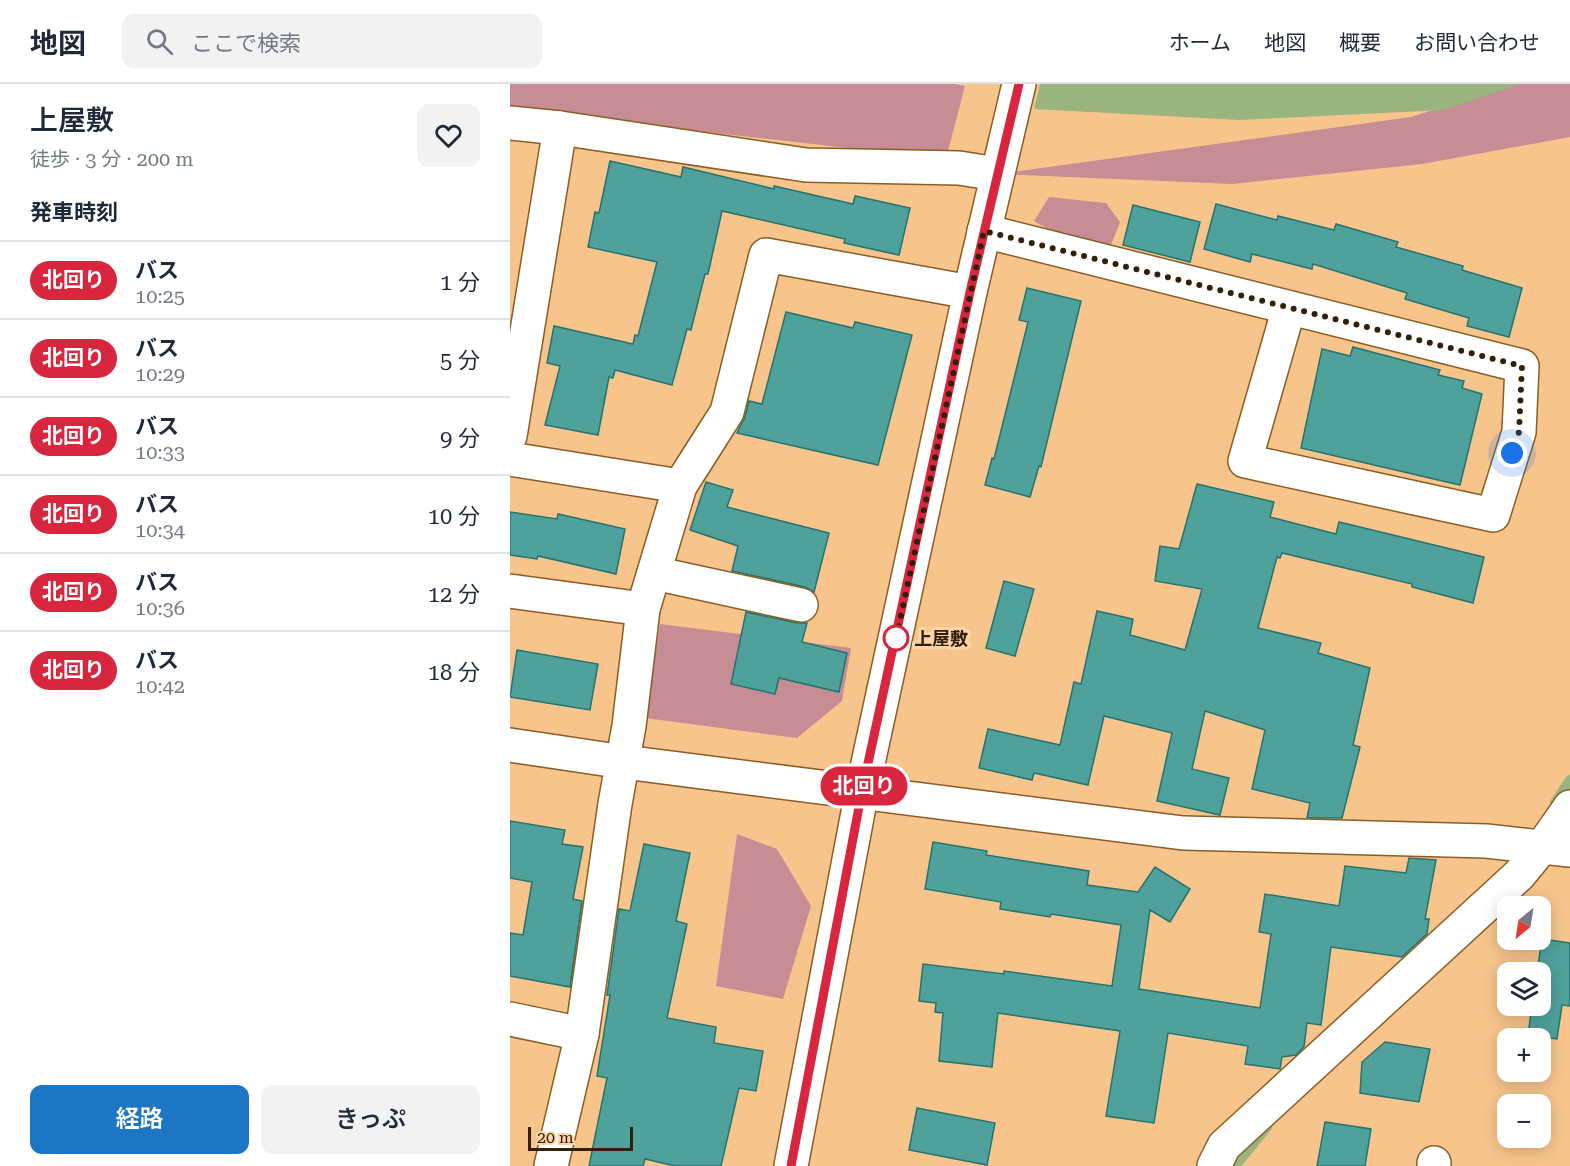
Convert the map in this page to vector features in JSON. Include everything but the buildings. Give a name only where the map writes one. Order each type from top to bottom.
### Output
[{"type":"street","points":[[791,1166],[862,791],[970,292],[1019,84]]},
{"type":"street","points":[[510,123],[560,128],[806,165],[959,168],[997,174]]},
{"type":"street","points":[[510,436],[560,128]]},
{"type":"street","points":[[984,231],[1522,366],[1519,432],[1493,515],[1245,461],[1289,308]]},
{"type":"street","points":[[551,1166],[582,1034],[615,804],[624,762],[643,609],[680,486],[727,412],[766,255],[970,292]]},
{"type":"street","points":[[510,459],[680,486]]},
{"type":"street","points":[[654,573],[801,605]]},
{"type":"street","points":[[510,591],[643,609]]},
{"type":"street","points":[[510,745],[624,762],[1183,833],[1486,841],[1556,848]]},
{"type":"street","points":[[1214,1166],[1224,1146],[1519,875],[1556,848],[1570,807]]},
{"type":"street","points":[[510,1019],[582,1034]]},
{"type":"shaded area","points":[[510,84],[954,84],[965,86],[946,159],[510,110]]},
{"type":"shaded area","points":[[1040,84],[1520,84],[1444,110],[1239,120],[1034,109]]},
{"type":"shaded area","points":[[1514,84],[1570,84],[1570,137],[1422,164],[1232,184],[997,174],[1411,117]]},
{"type":"shaded area","points":[[1049,197],[1106,203],[1120,222],[1111,245],[1061,237],[1034,221]]},
{"type":"shaded area","points":[[660,624],[851,648],[842,701],[797,738],[645,718]]},
{"type":"shaded area","points":[[737,834],[777,849],[811,906],[783,999],[716,986]]},
{"type":"waterway","points":[[1555,803],[1570,780]]},
{"type":"waterway","points":[[1235,1166],[1267,1127]]},
{"type":"bus line","name":"北回り","points":[[791,1166],[862,791],[970,292],[1019,84]]},
{"type":"place","name":"上屋敷","points":[[896,638]]},
{"type":"route","points":[[896,638],[894,648],[984,231],[1522,366],[1519,432],[1512,453]]}]
